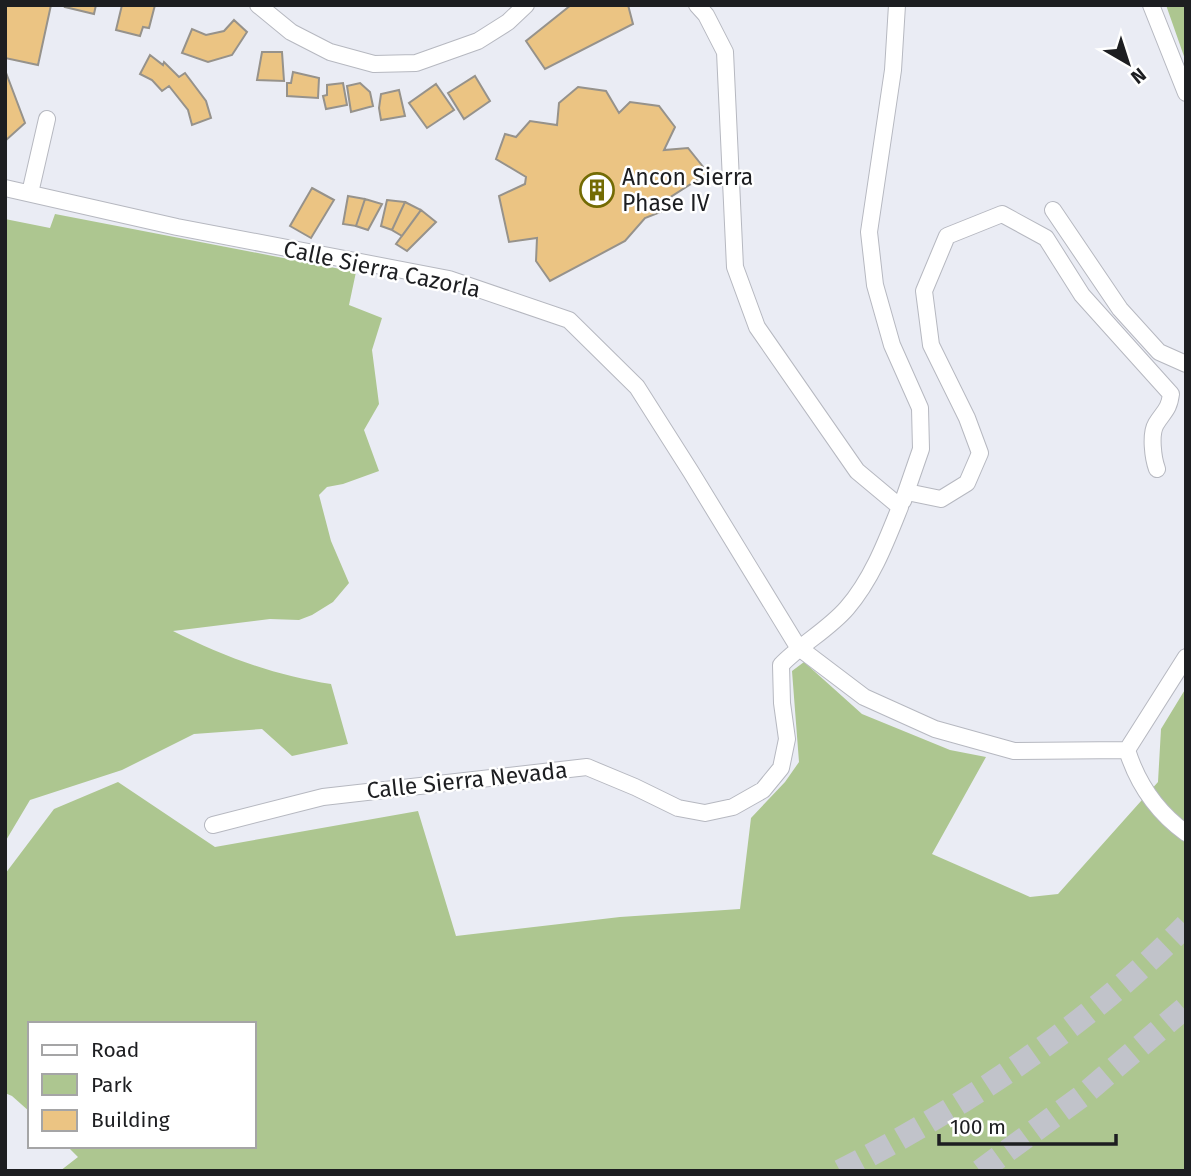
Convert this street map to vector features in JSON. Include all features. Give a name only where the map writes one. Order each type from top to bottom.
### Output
[{"type":"street","points":[[258,5],[291,32],[330,52],[374,64],[416,63],[478,41],[508,22],[526,5]]},
{"type":"street","points":[[697,5],[706,15],[725,52],[735,267],[757,327],[857,471],[900,507]]},
{"type":"street","points":[[897,5],[893,70],[869,232],[875,285],[889,333],[920,408],[921,449],[907,492],[879,560],[847,608],[797,647],[864,697],[935,729],[1014,751],[1127,750]]},
{"type":"street","points":[[1151,5],[1186,93]]},
{"type":"street","points":[[30,193],[47,119]]},
{"type":"street","name":"Calle Sierra Cazorla","points":[[5,188],[177,227],[449,278],[569,320],[637,387],[797,647]]},
{"type":"street","points":[[1053,210],[1120,309],[1159,352],[1186,364]]},
{"type":"street","points":[[907,492],[941,499],[967,482],[980,453],[967,418],[931,345],[924,291],[947,236],[1002,214],[1046,238],[1082,295],[1171,394],[1170,406],[1154,427],[1154,460],[1157,470]]},
{"type":"street","name":"Calle Sierra Nevada","points":[[213,825],[323,797],[587,767],[678,808],[705,813],[733,807],[763,790],[781,768],[788,739],[782,703],[781,665],[797,647]]},
{"type":"street","points":[[1127,750],[1186,657]]},
{"type":"street","points":[[1127,750],[1139,782],[1166,818],[1186,833]]},
{"type":"green space","points":[[1166,5],[1186,5],[1186,62]]},
{"type":"green space","points":[[55,214],[356,272],[349,305],[382,318],[372,350],[379,404],[364,430],[379,471],[327,487],[319,495],[331,541],[349,583],[333,602],[299,620],[270,619],[173,631],[250,664],[331,684],[348,744],[292,756],[262,729],[194,734],[122,770],[30,800],[5,842],[5,219],[50,228]]},
{"type":"green space","points":[[804,662],[862,714],[950,750],[986,757],[932,854],[1030,897],[1058,894],[1158,782],[1161,729],[1186,688],[1186,1171],[60,1171],[78,1157],[69,1148],[256,1148],[256,1022],[28,1022],[28,1110],[5,1093],[5,874],[54,809],[118,782],[215,847],[418,811],[456,936],[620,917],[740,909],[751,818],[785,782],[799,762],[792,671]]},
{"type":"building","points":[[5,5],[51,5],[38,65],[5,58]]},
{"type":"building","points":[[96,5],[94,14],[65,7]]},
{"type":"building","points":[[122,5],[155,5],[149,28],[143,27],[140,36],[116,30]]},
{"type":"building","points":[[571,5],[628,5],[633,24],[545,69],[526,41]]},
{"type":"building","points":[[234,20],[247,32],[232,55],[208,62],[182,53],[192,29],[206,35],[224,31]]},
{"type":"building","points":[[262,52],[282,52],[284,81],[257,80]]},
{"type":"building","points":[[150,55],[163,65],[164,62],[179,77],[185,73],[206,101],[211,118],[192,125],[188,110],[169,86],[162,91],[152,80],[140,74]]},
{"type":"building","points":[[5,70],[25,123],[5,141]]},
{"type":"building","points":[[293,72],[319,78],[318,98],[287,96],[287,83],[291,83]]},
{"type":"building","points":[[475,76],[490,101],[464,119],[448,93]]},
{"type":"building","points":[[343,83],[347,105],[326,109],[323,96],[327,95],[327,85]]},
{"type":"building","points":[[360,83],[370,92],[373,106],[351,112],[347,86]]},
{"type":"building","points":[[436,84],[454,110],[427,128],[409,103]]},
{"type":"building","name":"Ancon Sierra Phase IV","points":[[578,87],[606,91],[619,113],[630,102],[659,106],[675,127],[664,150],[688,148],[708,173],[666,200],[663,211],[645,218],[625,241],[550,281],[536,261],[537,238],[509,242],[499,196],[525,184],[526,177],[496,159],[505,134],[516,137],[530,121],[557,125],[559,103]]},
{"type":"building","points":[[399,90],[405,116],[381,120],[381,94]]},
{"type":"building","points":[[312,188],[334,200],[311,238],[290,226]]},
{"type":"building","points":[[348,196],[365,199],[356,226],[343,224]]},
{"type":"building","points":[[365,199],[382,204],[368,230],[356,226]]},
{"type":"building","points":[[387,200],[405,202],[392,230],[381,226]]},
{"type":"building","points":[[405,202],[421,210],[402,236],[392,230]]},
{"type":"building","points":[[421,210],[436,222],[407,251],[396,244]]},
{"type":"tunnel","points":[[840,1171],[933,1119],[1023,1062],[1108,997],[1186,925]]},
{"type":"tunnel","points":[[980,1171],[1082,1096],[1186,1007]]},
{"type":"place","name":"Ancon Sierra Phase IV","points":[[597,190]]}]
